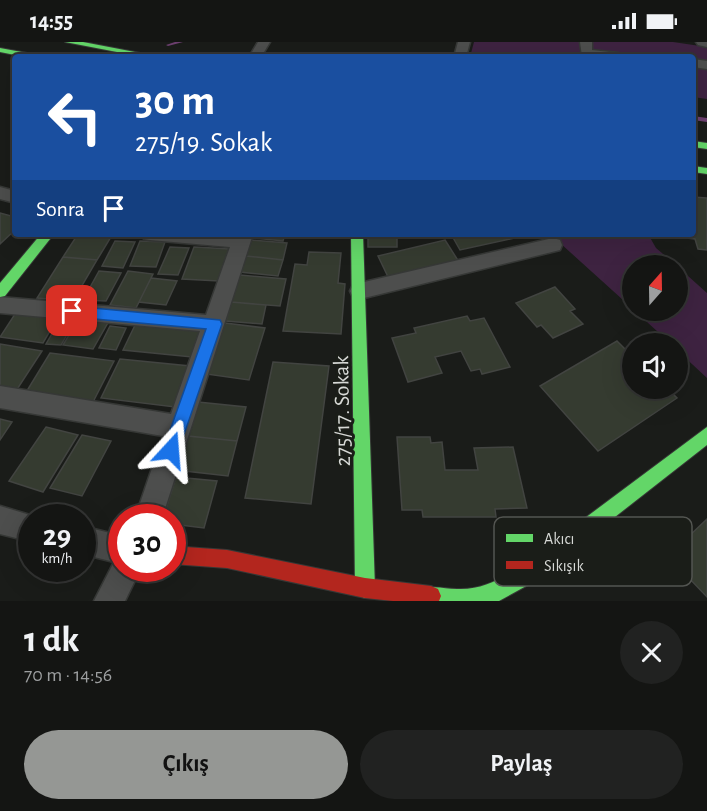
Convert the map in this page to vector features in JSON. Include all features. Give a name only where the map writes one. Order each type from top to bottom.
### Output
[{"type":"street","points":[[69,42],[139,54]]},
{"type":"street","points":[[702,42],[707,43]]},
{"type":"street","points":[[0,50],[22,54]]},
{"type":"street","points":[[586,51],[602,54]]},
{"type":"street","points":[[0,292],[46,237]]},
{"type":"street","points":[[153,504],[243,238],[220,237]]},
{"type":"street","name":"275/17. Sokak","points":[[357,237],[364,588]]},
{"type":"street","points":[[360,291],[553,245]]},
{"type":"street","points":[[0,305],[215,324]]},
{"type":"street","points":[[0,397],[179,427]]},
{"type":"street","points":[[600,517],[707,435]]},
{"type":"street","points":[[0,520],[18,524]]},
{"type":"street","points":[[186,556],[227,559],[364,588],[458,599],[492,598],[509,586]]},
{"type":"street","points":[[109,601],[119,582]]},
{"type":"shaded area","points":[[474,42],[673,42],[707,47],[707,99],[696,97],[696,54],[471,54]]},
{"type":"shaded area","points":[[553,237],[650,237],[656,248],[664,255],[622,255],[622,299]]},
{"type":"shaded area","points":[[688,276],[707,293],[707,378],[688,360],[688,333],[659,333],[646,321],[688,321]]},
{"type":"building","points":[[696,197],[707,198],[707,250],[698,249],[695,239],[687,238],[696,237]]},
{"type":"building","points":[[0,213],[12,216],[12,233],[0,244]]},
{"type":"building","points":[[76,237],[111,237],[97,260],[63,257]]},
{"type":"building","points":[[254,237],[284,237],[283,241]]},
{"type":"building","points":[[368,237],[397,237],[397,247],[368,247]]},
{"type":"building","points":[[453,237],[519,237],[460,250]]},
{"type":"building","points":[[251,240],[287,243],[283,260],[246,256]]},
{"type":"building","points":[[445,240],[459,262],[389,279],[378,256]]},
{"type":"building","points":[[115,241],[135,242],[123,268],[102,266]]},
{"type":"building","points":[[140,241],[165,242],[156,267],[130,266]]},
{"type":"building","points":[[170,247],[189,248],[178,275],[158,274]]},
{"type":"building","points":[[194,247],[230,249],[219,281],[182,279]]},
{"type":"building","points":[[309,252],[341,253],[338,283],[345,284],[341,334],[283,331],[295,264],[307,265]]},
{"type":"building","points":[[246,256],[283,260],[278,276],[240,272]]},
{"type":"building","points":[[63,257],[97,260],[73,301],[37,298]]},
{"type":"building","points":[[99,271],[121,273],[106,301],[83,300]]},
{"type":"building","points":[[128,271],[153,274],[136,308],[110,305]]},
{"type":"building","points":[[240,275],[286,279],[280,306],[231,302]]},
{"type":"building","points":[[151,278],[177,281],[166,305],[139,302]]},
{"type":"building","points":[[555,287],[575,309],[570,311],[583,324],[553,338],[541,325],[537,327],[516,303]]},
{"type":"building","points":[[231,302],[266,305],[262,324],[226,321]]},
{"type":"building","points":[[15,314],[57,319],[43,343],[0,337]]},
{"type":"building","points":[[467,316],[470,321],[484,318],[510,367],[482,374],[480,369],[471,371],[461,351],[435,357],[442,373],[408,382],[392,338],[416,333],[414,328]]},
{"type":"building","points":[[61,318],[76,319],[61,345],[46,344]]},
{"type":"building","points":[[79,318],[109,321],[93,349],[63,345]]},
{"type":"building","points":[[137,321],[203,327],[192,357],[123,350]]},
{"type":"building","points":[[225,323],[265,328],[249,380],[206,374]]},
{"type":"building","points":[[110,326],[126,328],[116,350],[99,348]]},
{"type":"building","points":[[617,341],[622,346],[622,399],[676,399],[598,451],[540,386]]},
{"type":"building","points":[[0,344],[42,351],[14,394],[0,392]]},
{"type":"building","points":[[50,353],[114,361],[93,402],[25,394]]},
{"type":"building","points":[[120,359],[190,366],[175,407],[101,398]]},
{"type":"building","points":[[273,362],[329,366],[311,504],[245,498]]},
{"type":"building","points":[[198,402],[246,407],[237,441],[188,436]]},
{"type":"building","points":[[0,419],[12,422],[0,440]]},
{"type":"building","points":[[46,427],[78,435],[43,492],[9,481]]},
{"type":"building","points":[[82,435],[111,441],[82,496],[50,488]]},
{"type":"building","points":[[188,436],[237,441],[228,476],[176,470]]},
{"type":"building","points":[[397,437],[430,437],[431,443],[442,442],[445,470],[478,470],[474,448],[513,447],[527,508],[495,509],[496,517],[423,517],[422,510],[402,510]]},
{"type":"building","points":[[176,477],[217,481],[204,528],[186,526],[186,504],[167,504]]},
{"type":"building","points":[[707,519],[707,597],[692,581],[692,533]]},
{"type":"waterway","points":[[168,45],[181,42]]},
{"type":"waterway","points":[[696,118],[707,120]]},
{"type":"traffic: fast","points":[[69,42],[139,54]]},
{"type":"traffic: fast","points":[[0,50],[22,54]]},
{"type":"traffic: fast","points":[[696,144],[707,146]]},
{"type":"traffic: fast","points":[[696,169],[707,171]]},
{"type":"traffic: fast","points":[[0,292],[46,237]]},
{"type":"traffic: fast","points":[[357,237],[365,588]]},
{"type":"traffic: fast","points":[[600,517],[707,435]]},
{"type":"traffic: fast","points":[[431,596],[458,599],[491,595],[507,586]]},
{"type":"traffic: jam","points":[[186,556],[227,559],[365,588],[431,596]]},
{"type":"route","points":[[72,311],[215,324],[171,450]]}]
